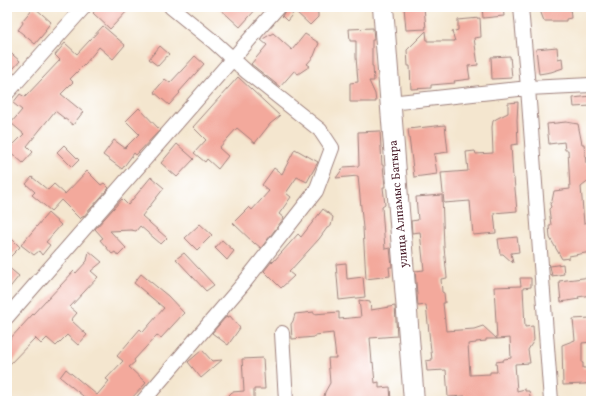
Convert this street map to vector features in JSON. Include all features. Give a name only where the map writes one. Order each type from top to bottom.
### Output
[{"type":"street","points":[[7,93],[84,7]]},
{"type":"street","points":[[142,401],[243,284],[316,191],[332,148],[320,130],[253,77],[171,7]]},
{"type":"street","points":[[7,317],[278,7]]},
{"type":"street","name":"улица Алпамыс Батыра","points":[[383,7],[414,401]]},
{"type":"street","points":[[520,7],[528,88],[551,401]]},
{"type":"street","points":[[390,102],[528,88],[591,85]]},
{"type":"street","points":[[282,333],[286,401]]},
{"type":"building","points":[[34,7],[51,22],[45,30],[46,31],[35,44],[18,30],[23,23],[22,21]]},
{"type":"building","points":[[98,7],[131,7],[110,29],[93,13]]},
{"type":"building","points":[[218,7],[258,7],[240,27]]},
{"type":"building","points":[[287,7],[312,7],[318,13],[318,17],[310,25],[295,11],[287,21],[282,16]]},
{"type":"building","points":[[404,7],[424,7],[426,29],[406,30]]},
{"type":"building","points":[[482,7],[503,7],[504,16],[483,18]]},
{"type":"building","points":[[540,7],[570,7],[571,18],[566,19],[566,21],[544,21]]},
{"type":"building","points":[[480,18],[481,37],[474,38],[478,65],[468,66],[470,79],[454,81],[455,83],[431,85],[431,88],[411,89],[410,66],[408,66],[407,50],[426,31],[427,41],[455,41],[452,32],[458,30],[458,20]]},
{"type":"building","points":[[103,26],[125,45],[113,59],[99,47],[70,79],[73,82],[61,94],[83,112],[73,125],[55,111],[27,146],[33,152],[23,163],[8,150],[24,134],[11,123],[22,110],[13,103],[20,94],[25,97],[60,60],[55,55],[65,43],[77,54]]},
{"type":"building","points":[[373,28],[374,40],[372,40],[372,66],[374,81],[369,81],[375,94],[376,102],[350,102],[350,83],[358,82],[356,41],[350,41],[349,29]]},
{"type":"building","points":[[273,33],[292,50],[305,34],[319,43],[314,56],[307,64],[310,66],[298,74],[294,71],[280,87],[251,64],[267,45],[261,40]]},
{"type":"building","points":[[160,46],[169,54],[158,66],[149,59]]},
{"type":"building","points":[[557,47],[558,59],[562,58],[563,68],[539,74],[536,49]]},
{"type":"building","points":[[7,50],[20,61],[7,76]]},
{"type":"building","points":[[195,56],[204,64],[169,105],[154,92],[165,79],[170,83]]},
{"type":"building","points":[[510,56],[512,78],[492,79],[491,57]]},
{"type":"building","points":[[238,77],[280,116],[270,124],[255,143],[237,128],[219,148],[228,156],[218,169],[207,159],[205,162],[194,153],[206,140],[193,127]]},
{"type":"building","points":[[591,96],[591,106],[574,107],[573,98]]},
{"type":"building","points":[[518,102],[518,144],[511,145],[517,211],[494,213],[496,233],[473,235],[470,201],[444,203],[441,173],[468,171],[466,152],[475,151],[476,154],[493,153],[493,121],[508,113],[508,103]]},
{"type":"building","points":[[139,108],[160,130],[136,155],[134,153],[122,169],[103,155],[114,140],[125,148],[139,134],[126,121]]},
{"type":"building","points":[[566,122],[578,124],[582,144],[584,144],[586,163],[591,163],[591,179],[581,187],[584,223],[591,222],[591,252],[569,256],[569,258],[562,259],[550,238],[549,225],[551,225],[549,209],[551,207],[550,204],[554,191],[570,189],[568,150],[565,150],[564,142],[549,144],[547,124]]},
{"type":"building","points":[[445,125],[448,152],[434,154],[437,174],[414,177],[408,129]]},
{"type":"building","points":[[380,131],[385,187],[383,187],[385,205],[382,207],[385,249],[390,248],[392,267],[389,267],[390,276],[366,279],[358,176],[336,178],[344,167],[359,166],[358,132]]},
{"type":"building","points":[[177,144],[194,159],[177,177],[161,163]]},
{"type":"building","points":[[64,145],[79,160],[72,167],[57,152]]},
{"type":"building","points":[[295,149],[318,162],[307,182],[297,177],[286,193],[291,197],[279,214],[284,218],[261,248],[233,223],[249,207],[252,210],[269,191],[262,185],[274,168],[282,174]]},
{"type":"building","points":[[87,171],[101,185],[104,183],[109,188],[80,219],[61,200],[51,211],[32,195],[35,192],[26,184],[32,177],[48,190],[54,184],[65,194]]},
{"type":"building","points":[[151,177],[164,188],[142,216],[167,238],[161,244],[140,226],[136,231],[110,231],[126,248],[118,256],[115,252],[112,254],[100,240],[103,238],[95,229],[122,199],[128,205]]},
{"type":"building","points":[[442,195],[447,278],[441,279],[445,303],[443,303],[446,331],[474,329],[483,326],[497,339],[494,287],[521,286],[520,278],[531,278],[531,287],[523,288],[525,327],[533,326],[534,340],[528,350],[530,363],[515,364],[517,391],[525,389],[525,391],[529,391],[531,401],[465,401],[465,396],[448,397],[446,370],[427,371],[426,361],[432,360],[426,305],[418,306],[415,271],[424,270],[420,232],[412,233],[411,221],[418,220],[416,197]],"holes":[[[510,338],[511,358],[496,362],[497,372],[490,372],[490,374],[470,375],[468,344],[486,341],[486,339]]]},
{"type":"building","points":[[323,209],[333,217],[331,226],[327,228],[289,272],[294,276],[281,288],[264,271],[298,234],[301,237]]},
{"type":"building","points":[[48,213],[61,225],[46,242],[50,245],[42,255],[39,251],[34,255],[21,245]]},
{"type":"building","points":[[200,224],[212,235],[197,250],[185,238]]},
{"type":"building","points":[[7,234],[20,247],[7,260]]},
{"type":"building","points":[[517,237],[519,252],[511,253],[513,263],[503,254],[500,254],[498,239]]},
{"type":"building","points":[[222,240],[234,251],[227,260],[215,248]]},
{"type":"building","points":[[89,251],[102,262],[91,271],[98,277],[70,307],[77,313],[71,320],[87,335],[78,345],[67,335],[56,346],[47,338],[41,344],[35,338],[7,367],[7,342],[74,271],[76,273],[87,261]]},
{"type":"building","points":[[184,253],[214,285],[206,291],[176,259]]},
{"type":"building","points":[[346,263],[347,279],[363,277],[365,297],[339,300],[336,264]]},
{"type":"building","points":[[563,264],[564,274],[552,276],[550,266]]},
{"type":"building","points":[[7,266],[19,276],[7,291]]},
{"type":"building","points":[[141,274],[168,296],[184,313],[161,338],[157,335],[134,360],[135,362],[129,367],[146,383],[129,401],[89,401],[60,377],[66,369],[97,395],[109,381],[106,379],[123,361],[117,356],[140,329],[143,332],[164,308],[134,283]]},
{"type":"building","points":[[591,277],[591,295],[561,302],[559,281]]},
{"type":"building","points":[[359,300],[370,302],[371,310],[395,306],[397,336],[370,338],[375,383],[379,382],[379,388],[390,387],[391,401],[323,401],[325,392],[330,383],[328,358],[336,358],[333,333],[315,335],[315,337],[292,339],[291,324],[295,314],[314,312],[314,314],[339,312],[339,319],[361,317]]},
{"type":"building","points":[[230,316],[240,328],[228,345],[212,333],[225,318]]},
{"type":"building","points":[[591,318],[591,342],[582,343],[582,363],[583,368],[591,368],[591,383],[563,385],[562,345],[575,340],[573,319]]},
{"type":"building","points":[[202,350],[212,361],[222,360],[201,378],[188,362]]},
{"type":"building","points":[[263,358],[265,389],[254,389],[254,401],[223,401],[232,392],[244,391],[242,359]]}]
